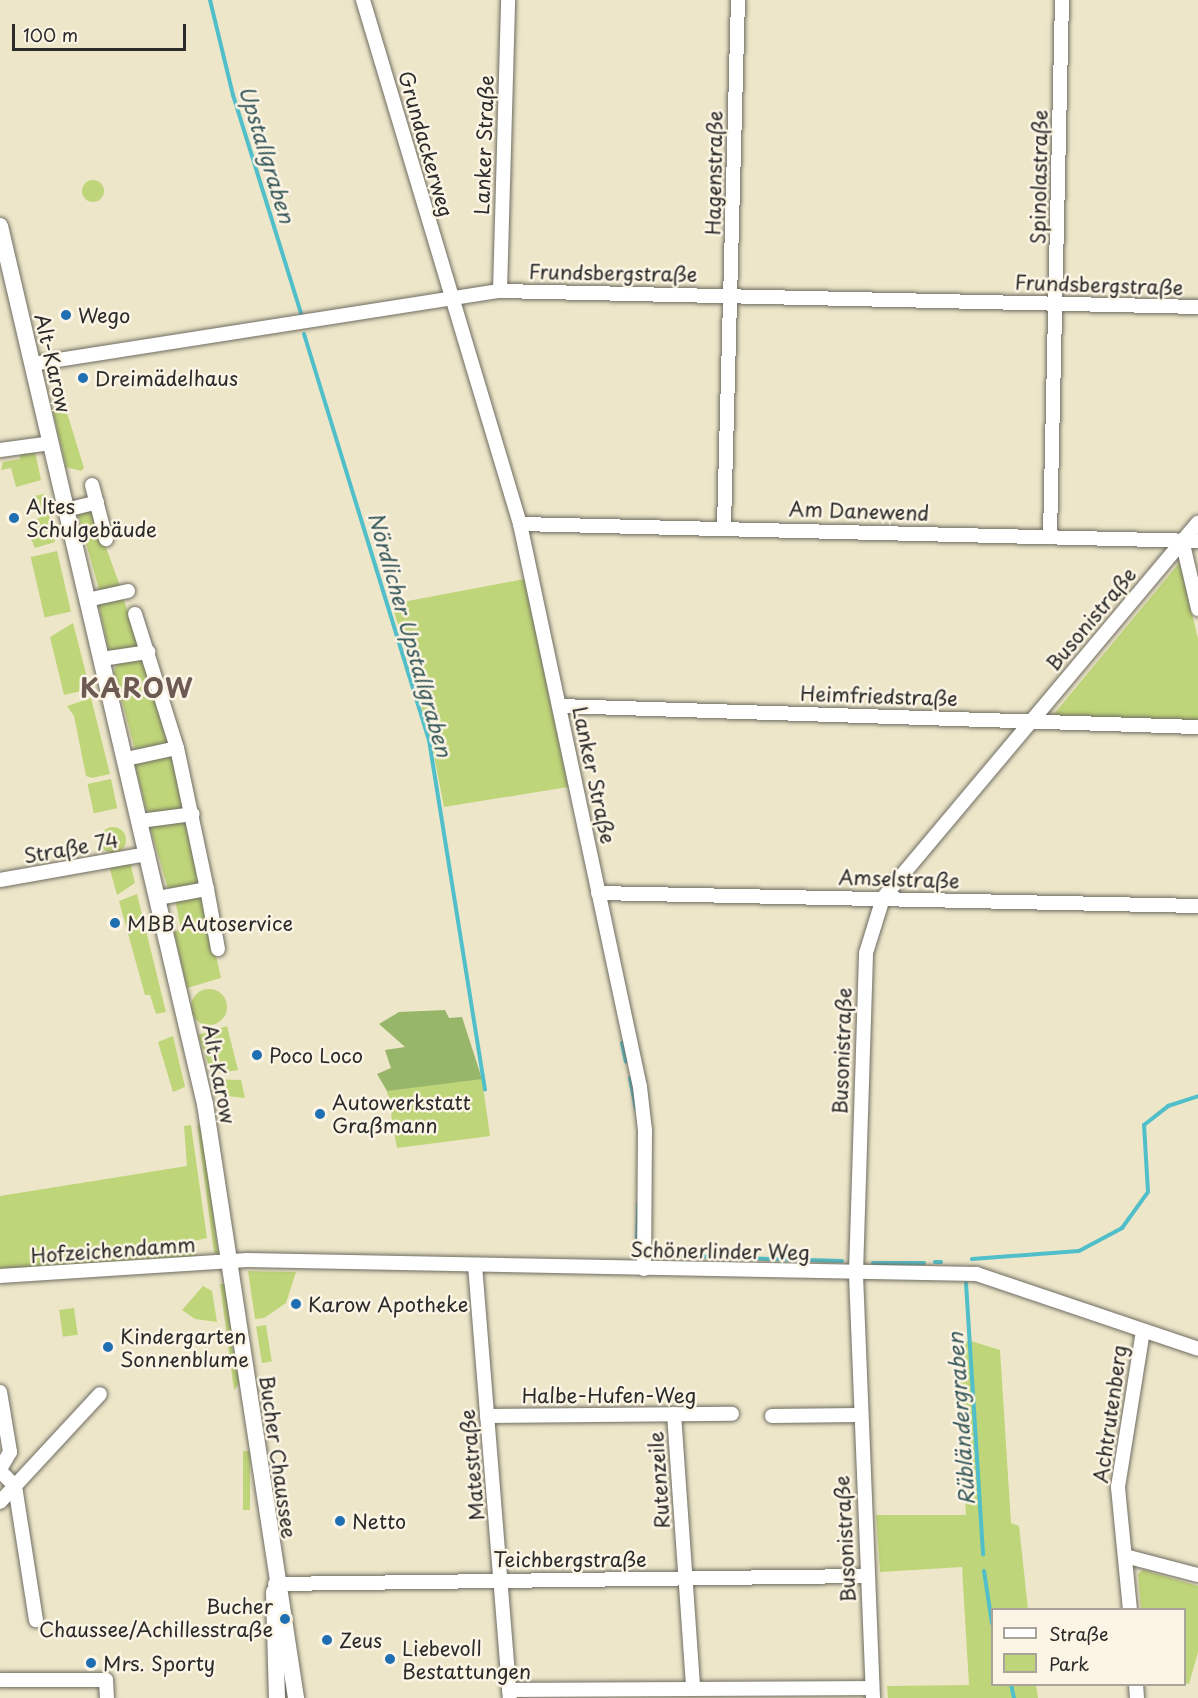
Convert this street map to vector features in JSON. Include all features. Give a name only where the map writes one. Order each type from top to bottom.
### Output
[{"type":"main road","name":"Alt-Karow","points":[[0,226],[205,1104],[228,1260]]},
{"type":"main road","name":"Bucher Chaussee","points":[[228,1260],[275,1586],[296,1698]]},
{"type":"main road","name":"Bucher Chaussee","points":[[275,1586],[271,1616],[277,1698]]},
{"type":"street","name":"Grundackerweg","points":[[363,0],[451,298]]},
{"type":"street","name":"Lanker Straße","points":[[500,291],[508,0]]},
{"type":"street","name":"Hagenstraße","points":[[724,526],[738,0]]},
{"type":"street","name":"Spinolastraße","points":[[1050,536],[1062,0]]},
{"type":"street","name":"Frundsbergstraße","points":[[32,364],[500,291],[731,294],[1198,307]]},
{"type":"street","name":"Lanker Straße","points":[[451,298],[520,524],[643,1108],[644,1269]]},
{"type":"street","points":[[0,450],[51,443]]},
{"type":"street","points":[[92,485],[106,539]]},
{"type":"street","points":[[66,510],[97,502]]},
{"type":"street","name":"Busonistraße","points":[[873,1693],[858,1415],[856,1273],[866,952],[883,898],[1198,523]]},
{"type":"street","name":"Am Danewend","points":[[520,524],[724,526],[1198,541]]},
{"type":"street","points":[[1182,540],[1198,609]]},
{"type":"street","points":[[87,600],[128,591]]},
{"type":"street","points":[[135,614],[177,748],[193,814],[219,949]]},
{"type":"street","points":[[102,659],[148,652]]},
{"type":"street","name":"Heimfriedstraße","points":[[560,706],[1198,727]]},
{"type":"street","points":[[126,759],[177,748]]},
{"type":"street","points":[[140,820],[193,814]]},
{"type":"street","name":"Straße 74","points":[[0,880],[148,854]]},
{"type":"street","points":[[158,898],[207,889]]},
{"type":"street","name":"Amselstraße","points":[[598,893],[1198,906]]},
{"type":"street","name":"Schönerlinder Weg","points":[[228,1260],[977,1274],[1198,1349]]},
{"type":"street","name":"Hofzeichendamm","points":[[0,1276],[228,1260]]},
{"type":"street","name":"Matestraße","points":[[475,1265],[509,1694]]},
{"type":"street","name":"Achtrutenberg","points":[[1130,1608],[1118,1487],[1143,1331]]},
{"type":"street","points":[[0,1392],[10,1452],[0,1470],[15,1486],[36,1620]]},
{"type":"street","points":[[0,1502],[100,1394]]},
{"type":"street","name":"Rutenzeile","points":[[674,1413],[693,1688]]},
{"type":"street","name":"Halbe-Hufen-Weg","points":[[487,1416],[732,1414]]},
{"type":"street","points":[[772,1416],[858,1415]]},
{"type":"street","points":[[1125,1556],[1198,1575]]},
{"type":"street","name":"Teichbergstraße","points":[[275,1586],[501,1579],[866,1576]]},
{"type":"street","points":[[0,1680],[106,1680],[107,1698]]},
{"type":"street","points":[[509,1694],[693,1688],[873,1693]]},
{"type":"green space","points":[[93,180],[101,183],[104,191],[101,199],[93,202],[85,199],[82,191],[85,183]]},
{"type":"green space","points":[[64,403],[84,468],[81,471],[66,467],[52,408]]},
{"type":"green space","points":[[20,452],[35,452],[41,480],[16,487],[11,468],[1,470],[3,462],[20,459]]},
{"type":"green space","points":[[44,494],[55,542],[35,548],[25,525],[43,516],[39,499],[29,497]]},
{"type":"green space","points":[[91,506],[120,586],[100,593],[78,514]]},
{"type":"green space","points":[[57,551],[71,611],[45,617],[31,557]]},
{"type":"green space","points":[[1180,562],[1198,639],[1198,723],[1049,720]]},
{"type":"green space","points":[[525,579],[568,787],[444,807],[431,740],[392,604]]},
{"type":"green space","points":[[122,596],[141,646],[116,653],[108,648],[99,606],[102,600]]},
{"type":"green space","points":[[73,623],[90,689],[64,695],[50,637]]},
{"type":"green space","points":[[142,659],[171,741],[136,753],[114,672],[117,663]]},
{"type":"green space","points":[[91,698],[110,774],[92,778],[86,776],[74,716],[67,706]]},
{"type":"green space","points":[[174,755],[188,805],[183,812],[158,816],[146,809],[135,765]]},
{"type":"green space","points":[[111,779],[117,808],[94,813],[88,784]]},
{"type":"green space","points":[[186,818],[200,886],[169,892],[150,827]]},
{"type":"green space","points":[[113,827],[123,830],[126,840],[123,850],[113,853],[103,850],[100,840],[103,830]]},
{"type":"green space","points":[[130,862],[135,883],[117,895],[109,866]]},
{"type":"green space","points":[[137,894],[166,1012],[156,1014],[150,995],[145,995],[119,901]]},
{"type":"green space","points":[[202,894],[221,978],[187,988],[174,932],[181,929],[175,899]]},
{"type":"green space","points":[[209,989],[222,994],[227,1007],[222,1020],[209,1025],[196,1020],[191,1007],[196,994]]},
{"type":"green space","points":[[445,1010],[449,1018],[462,1017],[482,1079],[387,1091],[377,1074],[391,1068],[385,1050],[405,1047],[379,1024],[399,1012]]},
{"type":"green space","points":[[227,1026],[238,1070],[212,1074],[198,1035]]},
{"type":"green space","points":[[173,1036],[185,1087],[173,1092],[158,1042]]},
{"type":"green space","points":[[477,1077],[482,1079],[490,1136],[397,1148],[387,1091]]},
{"type":"green space","points":[[212,1079],[241,1080],[245,1098],[212,1094]]},
{"type":"green space","points":[[197,1124],[203,1128],[218,1253],[214,1253]]},
{"type":"green space","points":[[191,1125],[207,1238],[194,1241],[196,1256],[0,1269],[0,1196],[187,1166],[184,1126]]},
{"type":"green space","points":[[248,1271],[296,1272],[286,1303],[264,1318],[255,1319]]},
{"type":"green space","points":[[220,1284],[225,1284],[234,1335],[230,1337],[240,1383],[234,1390]]},
{"type":"green space","points":[[203,1286],[212,1291],[217,1322],[195,1319],[182,1310]]},
{"type":"green space","points":[[74,1308],[78,1335],[63,1337],[59,1310]]},
{"type":"green space","points":[[266,1325],[272,1362],[262,1363],[256,1327]]},
{"type":"green space","points":[[971,1341],[1000,1350],[1011,1523],[1019,1526],[1028,1608],[991,1608],[991,1686],[1036,1686],[1038,1698],[888,1698],[887,1686],[969,1685],[962,1567],[880,1572],[876,1515],[966,1515],[956,1342]]},
{"type":"green space","points":[[243,1451],[250,1451],[250,1510],[243,1510]]},
{"type":"green space","points":[[1143,1570],[1198,1586],[1198,1652],[1189,1684],[1186,1683],[1186,1608],[1141,1608],[1138,1574]]},
{"type":"waterway","name":"Upstallgraben","points":[[210,0],[233,95],[302,316]]},
{"type":"waterway","name":"Nördlicher Upstallgraben","points":[[304,334],[429,740],[485,1090]]},
{"type":"waterway","name":"Nördlicher Upstallgraben","points":[[622,1043],[626,1062]]},
{"type":"waterway","name":"Nördlicher Upstallgraben","points":[[630,1078],[636,1109]]},
{"type":"waterway","name":"Rübländergraben","points":[[972,1259],[1079,1251],[1122,1228],[1148,1192],[1144,1125],[1168,1106],[1198,1096]]},
{"type":"waterway","name":"Nördlicher Upstallgraben","points":[[637,1242],[638,1204]]},
{"type":"waterway","name":"Nördlicher Upstallgraben","points":[[665,1255],[717,1257]]},
{"type":"waterway","name":"Nördlicher Upstallgraben","points":[[735,1258],[842,1261]]},
{"type":"waterway","name":"Nördlicher Upstallgraben","points":[[935,1262],[941,1262]]},
{"type":"waterway","name":"Nördlicher Upstallgraben","points":[[873,1263],[924,1263]]},
{"type":"waterway","name":"Rübländergraben","points":[[966,1283],[983,1554]]},
{"type":"waterway","name":"Rübländergraben","points":[[984,1571],[991,1616]]},
{"type":"waterway","name":"Rübländergraben","points":[[1011,1686],[1014,1698]]},
{"type":"place","name":"Wego","points":[[66,315]]},
{"type":"place","name":"Dreimädelhaus","points":[[83,378]]},
{"type":"place","name":"Altes Schulgebäude","points":[[14,518]]},
{"type":"place","name":"MBB Autoservice","points":[[115,923]]},
{"type":"place","name":"Poco Loco","points":[[257,1055]]},
{"type":"place","name":"Autowerkstatt Graßmann","points":[[320,1114]]},
{"type":"place","name":"Karow Apotheke","points":[[296,1304]]},
{"type":"place","name":"Kindergarten Sonnenblume","points":[[108,1347]]},
{"type":"place","name":"Netto","points":[[340,1521]]},
{"type":"place","name":"Bucher Chaussee/Achillesstraße","points":[[285,1619]]},
{"type":"place","name":"Zeus","points":[[327,1640]]},
{"type":"place","name":"Liebevoll Bestattungen","points":[[390,1659]]},
{"type":"place","name":"Mrs. Sporty","points":[[91,1663]]},
{"type":"district","name":"KAROW","points":[[137,688]]}]
